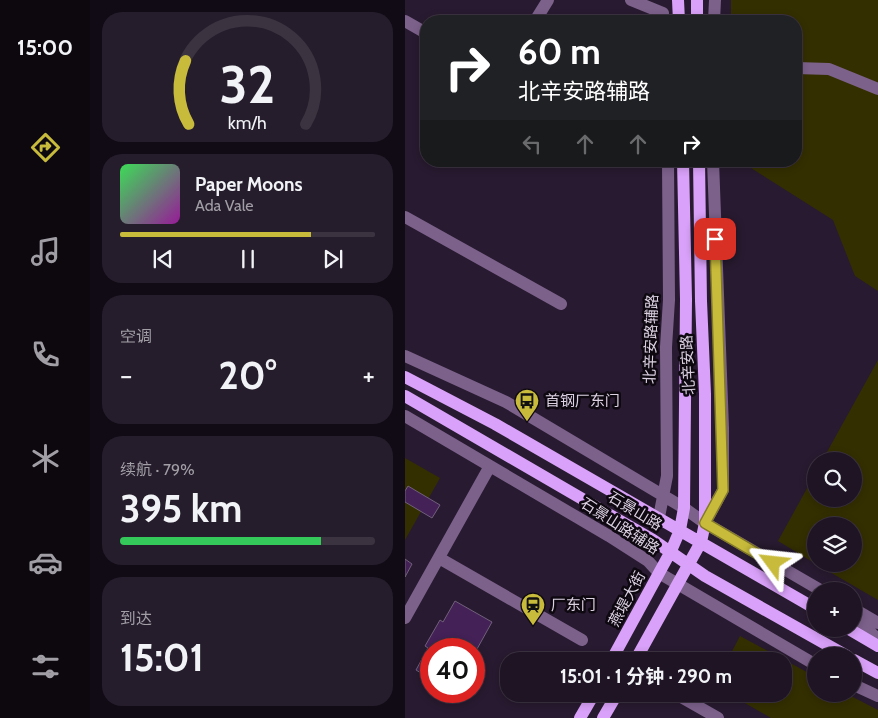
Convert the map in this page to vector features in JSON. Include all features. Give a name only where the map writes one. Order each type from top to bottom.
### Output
[{"type":"main road","points":[[678,0],[679,15]]},
{"type":"main road","points":[[697,0],[697,15]]},
{"type":"main road","name":"北辛安路","points":[[671,551],[680,530],[684,508],[686,299],[683,167]]},
{"type":"main road","name":"北辛安路","points":[[689,564],[701,542],[705,523],[705,394],[701,301],[699,167]]},
{"type":"main road","name":"石景山路","points":[[410,380],[495,424],[807,604]]},
{"type":"main road","name":"石景山路","points":[[405,396],[646,535],[705,576],[831,647]]},
{"type":"main road","name":"燕堤大街","points":[[616,652],[671,551]]},
{"type":"main road","points":[[640,652],[689,564]]},
{"type":"main road","points":[[862,637],[878,646]]},
{"type":"main road","points":[[862,665],[878,674]]},
{"type":"main road","points":[[580,718],[589,702]]},
{"type":"main road","points":[[603,718],[612,702]]},
{"type":"street","points":[[539,15],[548,0]]},
{"type":"street","points":[[631,0],[658,15]]},
{"type":"street","points":[[662,15],[663,0]]},
{"type":"street","points":[[715,0],[715,15]]},
{"type":"street","points":[[405,21],[420,30]]},
{"type":"street","points":[[802,68],[829,69],[878,89]]},
{"type":"street","name":"北辛安路辅路","points":[[659,517],[667,476],[666,346],[669,300],[669,167]]},
{"type":"street","points":[[705,523],[723,490],[713,167]]},
{"type":"street","points":[[405,217],[561,304]]},
{"type":"street","points":[[669,266],[685,218]]},
{"type":"street","points":[[405,356],[506,402],[684,508],[705,523],[807,582]]},
{"type":"street","points":[[405,372],[410,380]]},
{"type":"street","name":"石景山路辅路","points":[[405,416],[609,536],[647,560],[659,573],[807,660]]},
{"type":"street","points":[[405,618],[490,466]]},
{"type":"street","points":[[439,558],[582,640]]},
{"type":"street","points":[[862,614],[878,623]]},
{"type":"street","points":[[862,623],[878,640]]},
{"type":"street","points":[[862,689],[878,696]]},
{"type":"street","points":[[690,702],[718,718]]},
{"type":"shaded area","points":[[731,0],[878,0],[878,291],[855,276],[833,220],[749,167],[802,167],[802,15],[731,15]]},
{"type":"shaded area","points":[[878,360],[878,600],[862,591],[862,582],[847,582],[830,572],[862,572],[862,517],[807,517],[807,559],[778,541],[807,488],[807,507],[862,507],[862,452],[827,452]]},
{"type":"shaded area","points":[[405,458],[440,478],[405,540]]},
{"type":"shaded area","points":[[740,636],[770,652],[732,652]]},
{"type":"shaded area","points":[[792,664],[807,672],[807,702],[862,702],[878,710],[878,718],[771,718],[743,702],[792,702]]},
{"type":"building","points":[[408,486],[440,505],[432,518],[405,502],[405,491]]},
{"type":"building","points":[[405,559],[412,564],[405,577]]},
{"type":"building","points":[[455,601],[492,622],[483,638],[430,638],[440,620],[443,622]]},
{"type":"building","points":[[420,663],[420,672],[416,670]]},
{"type":"place","name":"首钢厂东门","points":[[527,422]]},
{"type":"place","name":"厂东门","points":[[533,626]]},
{"type":"route","points":[[715,239],[723,428],[723,490],[705,523],[773,563]]}]
